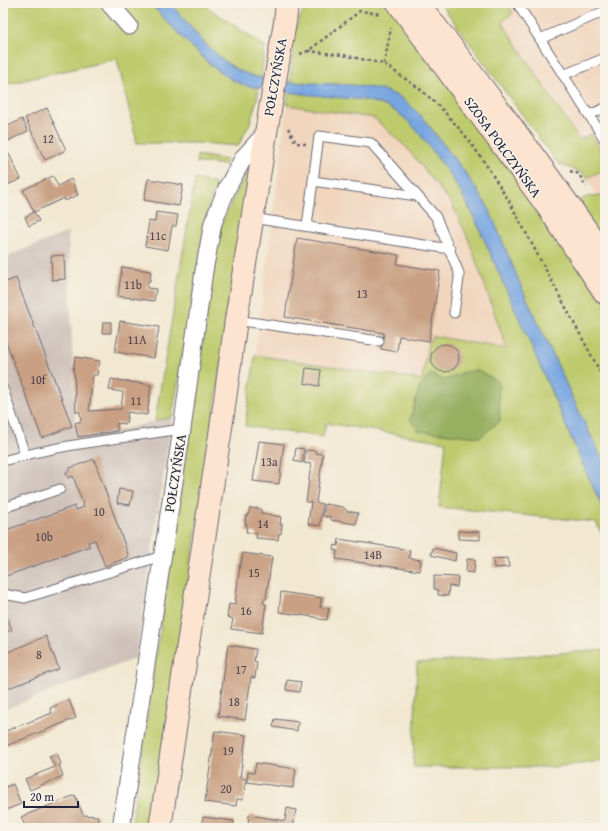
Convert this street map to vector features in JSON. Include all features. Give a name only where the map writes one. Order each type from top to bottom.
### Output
[{"type":"street","points":[[110,3],[129,26]]},
{"type":"street","name":"POŁCZYŃSKA","points":[[160,828],[236,320],[286,13],[300,3]]},
{"type":"street","name":"SZOSA POŁCZYŃSKA","points":[[403,8],[456,52],[564,197],[605,257]]},
{"type":"street","name":"SZOSA POŁCZYŃSKA","points":[[403,8],[549,209],[605,293]]},
{"type":"street","name":"POŁCZYŃSKA","points":[[121,828],[182,429],[204,271],[213,223],[227,188],[244,157],[266,132]]},
{"type":"lane","points":[[519,3],[520,9],[605,140]]},
{"type":"lane","points":[[540,39],[605,11]]},
{"type":"lane","points":[[563,75],[605,58]]},
{"type":"lane","points":[[589,115],[605,108]]},
{"type":"lane","points":[[307,226],[319,136],[371,143],[436,217],[459,273],[454,313]]},
{"type":"lane","points":[[314,181],[417,196]]},
{"type":"lane","points":[[252,218],[450,248]]},
{"type":"lane","points":[[236,320],[379,341]]},
{"type":"lane","points":[[3,389],[25,455]]},
{"type":"lane","points":[[3,461],[81,443],[182,429]]},
{"type":"lane","points":[[3,508],[60,489]]},
{"type":"lane","points":[[3,594],[25,598],[162,556]]},
{"type":"path","points":[[384,64],[403,8],[360,11],[308,51],[343,55],[384,64],[420,89],[441,108],[464,134],[483,160],[509,201],[605,381]]},
{"type":"path","points":[[286,125],[296,143],[318,146]]},
{"type":"shaded area","points":[[440,3],[605,3],[605,249],[580,200],[597,196],[584,174],[559,164],[553,157]]},
{"type":"shaded area","points":[[287,105],[374,118],[407,148],[452,204],[468,238],[508,349],[433,336],[428,343],[422,380],[255,355]]},
{"type":"shaded area","points":[[68,232],[75,423],[78,437],[117,431],[172,417],[136,658],[3,710],[3,258]]},
{"type":"green space","points":[[3,3],[150,3],[209,64],[232,80],[248,86],[259,88],[250,123],[238,146],[198,143],[137,143],[117,59],[3,85]]},
{"type":"green space","points":[[170,3],[201,3],[265,46],[261,78],[247,74],[221,59],[199,37]]},
{"type":"green space","points":[[309,3],[390,3],[605,301],[605,465],[521,286],[488,207],[466,174],[423,118],[386,91],[352,85],[290,82],[293,53],[289,52],[298,21]]},
{"type":"green space","points":[[441,4],[508,5],[513,13],[502,22],[579,140],[591,134],[605,157],[605,170],[586,178],[584,174],[559,164]]},
{"type":"green space","points":[[288,92],[365,100],[388,107],[407,120],[416,129],[450,175],[472,213],[605,513],[605,541],[596,522],[439,507],[446,442],[326,423],[323,437],[245,426],[255,355],[422,380],[428,343],[433,336],[507,349],[468,238],[452,204],[407,148],[374,118],[287,105]]},
{"type":"green space","points":[[197,155],[227,160],[226,165],[197,163]]},
{"type":"green space","points":[[251,168],[151,828],[131,828],[220,226],[244,178]]},
{"type":"green space","points":[[195,179],[216,184],[208,208],[172,417],[155,421]]},
{"type":"green space","points":[[605,196],[605,249],[578,203],[587,197]]},
{"type":"green space","points":[[477,370],[498,381],[500,421],[480,437],[419,431],[410,419],[419,389],[430,374],[445,380],[464,372]]},
{"type":"green space","points":[[605,650],[605,761],[553,767],[413,767],[417,663]]},
{"type":"water","points":[[150,3],[170,3],[206,45],[229,65],[242,72],[256,77],[290,82],[352,85],[379,89],[400,97],[423,118],[466,174],[488,207],[521,286],[605,465],[605,513],[475,219],[453,179],[415,128],[393,110],[365,100],[308,95],[242,84],[221,73],[205,59]]},
{"type":"building","points":[[47,108],[66,150],[45,160],[25,118]]},
{"type":"building","points":[[22,119],[28,131],[4,143],[3,136],[7,134],[4,128]]},
{"type":"building","points":[[9,154],[21,179],[3,187],[3,157]]},
{"type":"building","points":[[53,176],[58,186],[71,179],[78,195],[65,201],[64,198],[34,212],[23,190]]},
{"type":"building","points":[[148,179],[183,185],[179,206],[144,200]]},
{"type":"building","points":[[34,212],[39,221],[29,226],[25,217]]},
{"type":"building","points":[[156,212],[178,215],[176,226],[172,226],[168,250],[145,246],[149,221],[155,222]]},
{"type":"building","points":[[297,238],[399,255],[397,264],[440,271],[429,341],[399,336],[397,352],[381,349],[384,333],[285,317]]},
{"type":"building","points":[[64,255],[65,279],[52,280],[51,256]]},
{"type":"building","points":[[122,267],[151,271],[150,281],[148,281],[147,288],[156,289],[154,301],[118,296]]},
{"type":"building","points":[[16,278],[72,426],[42,438],[3,334],[3,283]]},
{"type":"building","points":[[120,321],[159,327],[154,358],[115,352]]},
{"type":"building","points":[[103,322],[111,322],[111,333],[102,333]]},
{"type":"building","points":[[445,344],[455,348],[459,358],[455,368],[445,372],[435,368],[431,358],[435,348]]},
{"type":"building","points":[[75,357],[100,361],[97,375],[93,375],[89,411],[121,409],[123,392],[109,390],[111,379],[151,385],[147,415],[128,412],[126,424],[117,423],[117,431],[78,437],[75,423],[81,421],[80,412],[76,412],[73,372]]},
{"type":"building","points":[[306,368],[321,370],[319,386],[304,383]]},
{"type":"building","points":[[259,441],[284,444],[279,484],[253,481]]},
{"type":"building","points":[[296,448],[304,449],[302,463],[294,461]]},
{"type":"building","points":[[306,450],[316,451],[315,453],[323,454],[316,503],[323,504],[320,526],[308,524],[311,502],[306,502],[311,464],[304,463]]},
{"type":"building","points":[[94,459],[129,557],[105,566],[95,540],[88,542],[90,546],[3,577],[3,531],[75,506],[76,510],[84,507],[73,476],[68,478],[66,472],[70,470],[70,468]]},
{"type":"building","points":[[119,489],[133,491],[130,505],[117,503]]},
{"type":"building","points":[[325,504],[343,507],[347,511],[358,513],[356,524],[331,520],[331,517],[323,516]]},
{"type":"building","points":[[250,508],[261,509],[261,513],[281,517],[281,534],[279,533],[278,540],[256,538],[257,533],[246,532],[246,515],[248,515]]},
{"type":"building","points":[[458,531],[480,532],[480,540],[458,539]]},
{"type":"building","points":[[339,539],[410,550],[409,558],[421,560],[420,571],[336,559],[337,551],[334,550],[335,545],[338,546]]},
{"type":"building","points":[[433,548],[456,553],[455,561],[431,555]]},
{"type":"building","points":[[243,553],[272,557],[266,599],[264,599],[263,603],[266,604],[262,633],[231,629],[233,619],[227,617],[229,604],[235,604],[240,564]]},
{"type":"building","points":[[508,558],[509,567],[494,568],[493,559]]},
{"type":"building","points":[[467,559],[475,560],[474,573],[466,572]]},
{"type":"building","points":[[434,576],[458,577],[457,587],[449,586],[448,596],[438,595],[438,590],[434,589]]},
{"type":"building","points":[[281,592],[322,598],[320,607],[329,608],[327,620],[279,612]]},
{"type":"building","points":[[7,617],[12,630],[3,633],[3,619]]},
{"type":"building","points":[[46,636],[59,669],[3,690],[3,654]]},
{"type":"building","points":[[228,645],[256,649],[254,661],[257,662],[255,678],[251,677],[245,720],[218,716]]},
{"type":"building","points":[[287,680],[301,682],[299,692],[286,690]]},
{"type":"building","points":[[69,700],[76,718],[3,747],[3,732],[52,713],[50,708]]},
{"type":"building","points":[[275,719],[298,722],[297,731],[273,727]]},
{"type":"building","points":[[215,731],[246,735],[240,778],[246,779],[243,800],[237,799],[236,806],[205,802]]},
{"type":"building","points":[[57,753],[63,776],[30,790],[25,779],[55,767],[49,756]]},
{"type":"building","points":[[256,763],[296,769],[293,788],[247,782],[248,772],[254,773]]},
{"type":"building","points":[[13,784],[21,804],[3,811],[3,788]]},
{"type":"building","points":[[75,795],[83,815],[98,816],[97,828],[26,828],[21,817]]},
{"type":"building","points":[[287,808],[296,810],[293,828],[273,828],[248,824],[249,815],[285,821]]},
{"type":"building","points":[[203,817],[234,821],[233,828],[201,828]]}]
